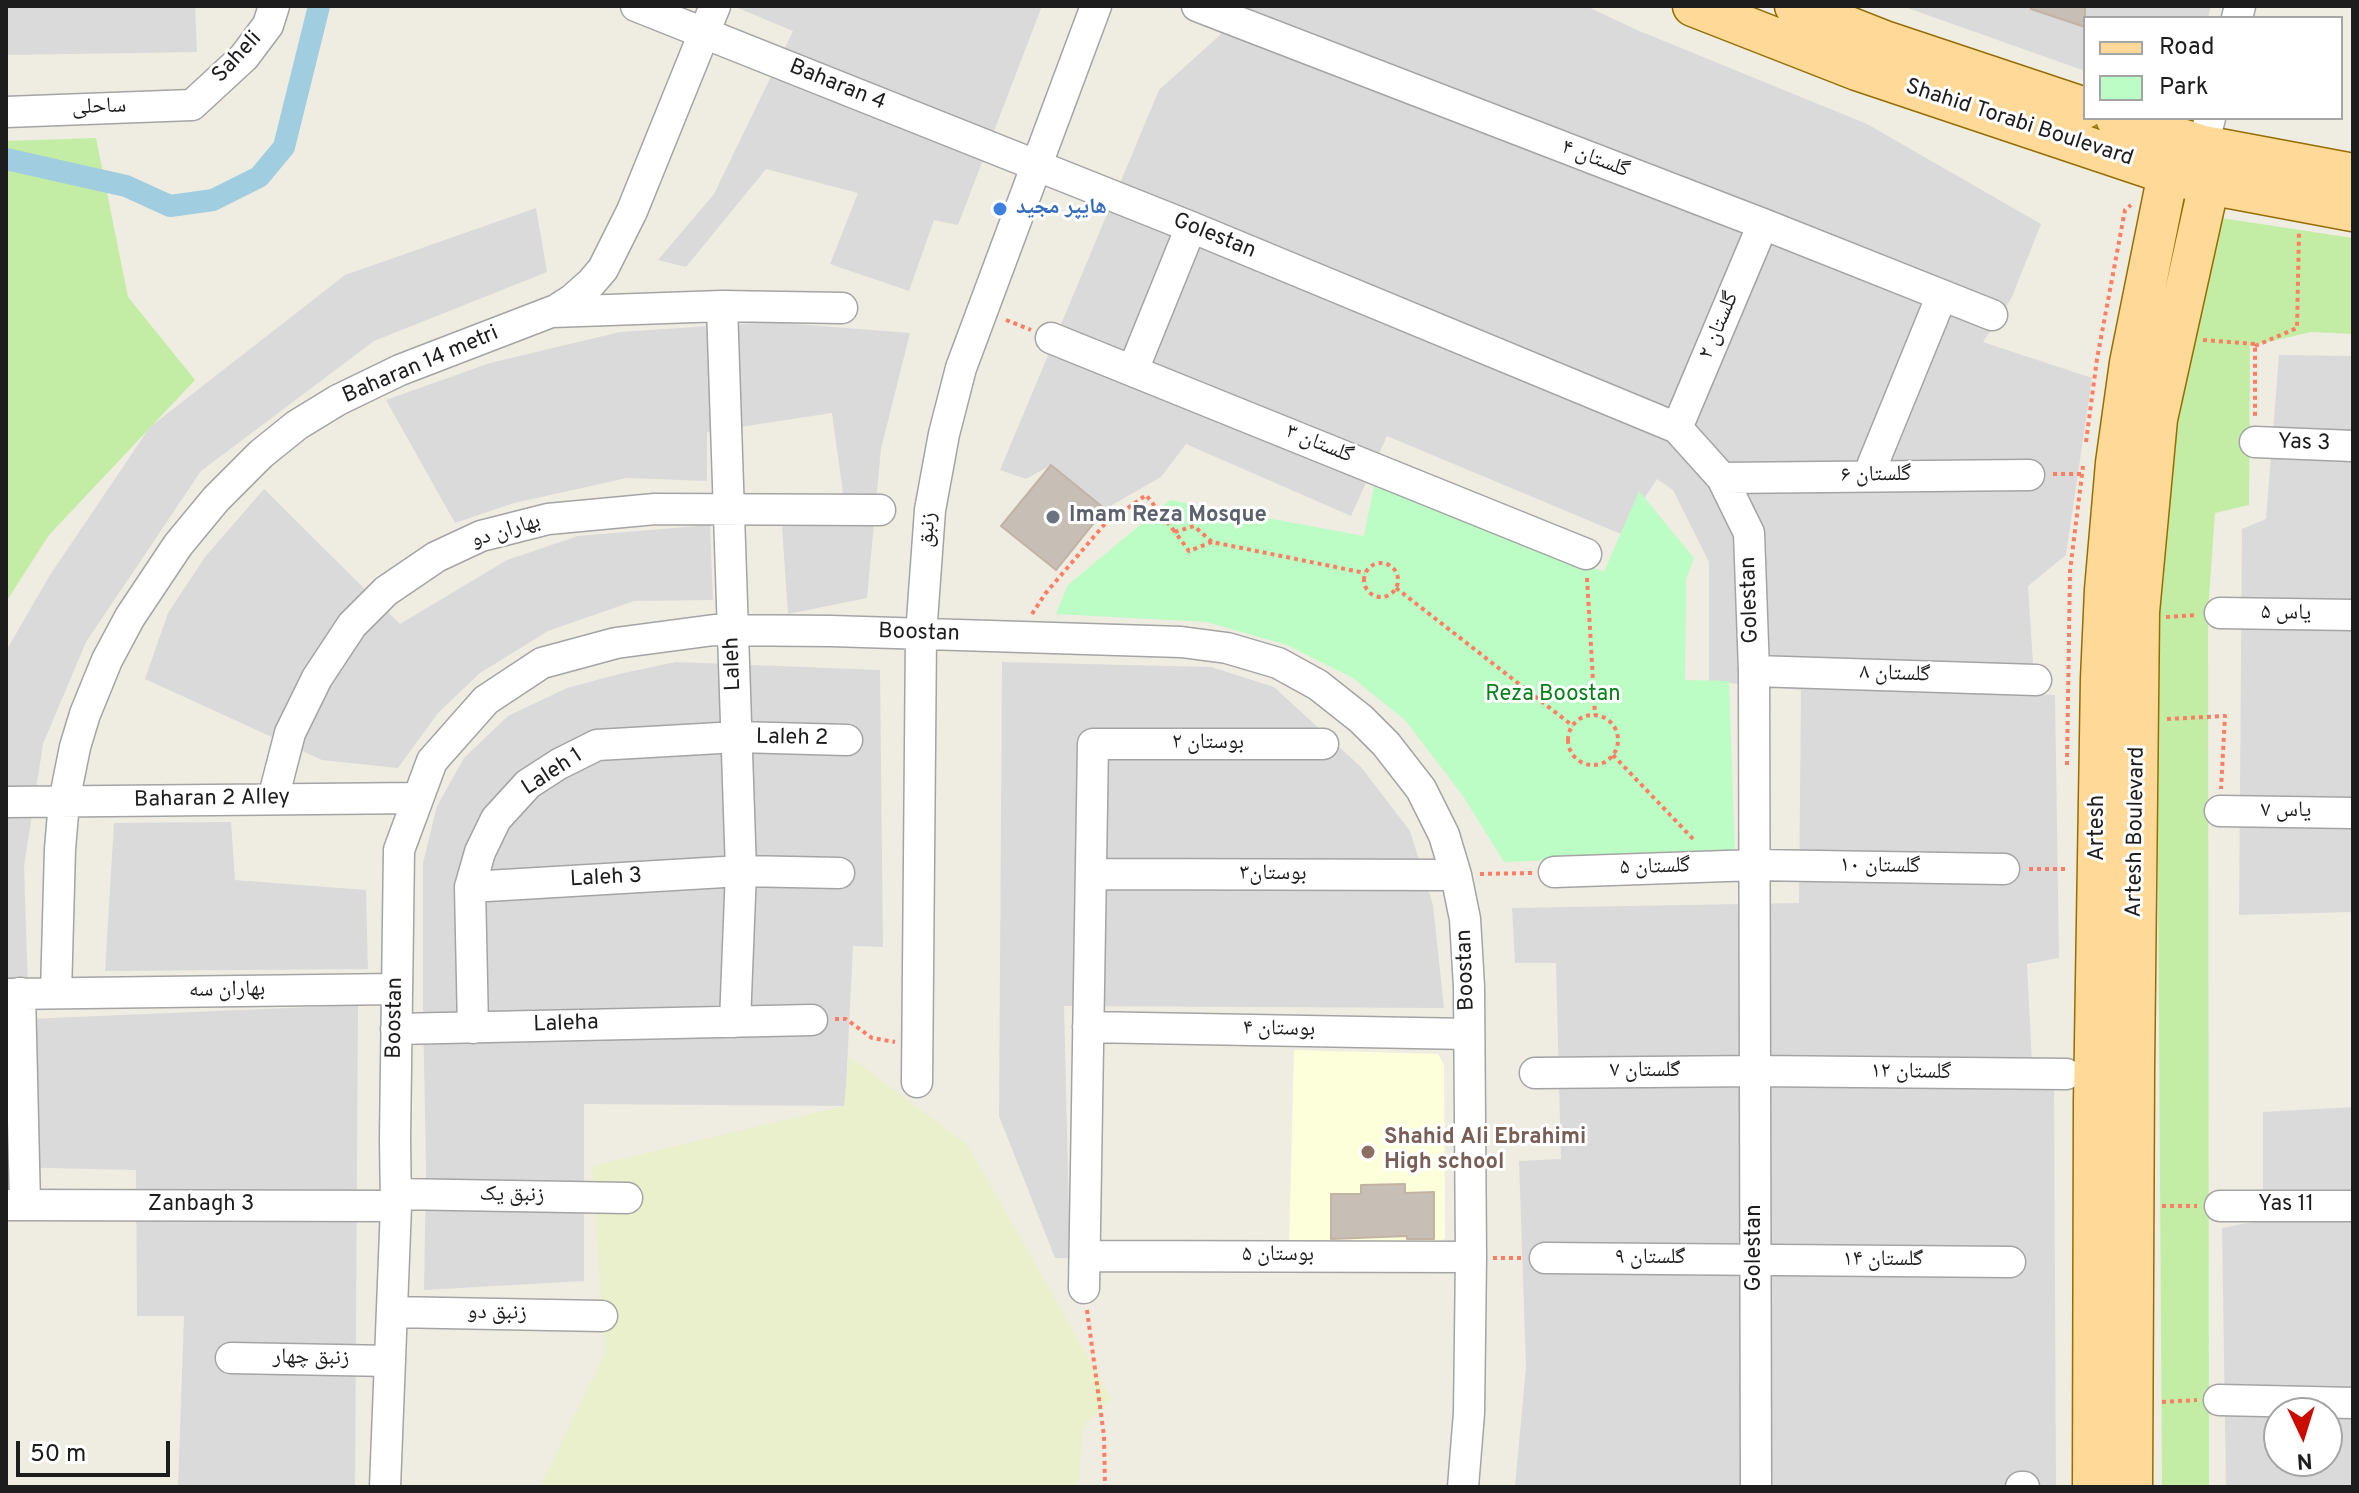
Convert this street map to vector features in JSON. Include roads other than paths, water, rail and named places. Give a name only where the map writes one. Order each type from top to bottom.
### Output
[{"type":"main road","name":"Shahid Torabi Boulevard","points":[[1693,6],[1857,70],[2168,174],[2207,149]]},
{"type":"main road","name":"Shahid Torabi Boulevard","points":[[1795,6],[1887,42],[2083,107]]},
{"type":"main road","name":"Shahid Torabi Boulevard","points":[[2122,120],[2207,149],[2353,174]]},
{"type":"main road","name":"Shahid Torabi Boulevard","points":[[2207,149],[2299,201],[2353,211]]},
{"type":"main road","name":"Artesh Boulevard","points":[[2132,1487],[2139,619],[2157,419],[2207,149]]},
{"type":"main road","name":"Artesh","points":[[2093,1487],[2080,1072],[2105,590],[2116,463],[2128,377],[2168,174]]},
{"type":"main road","points":[[2080,1072],[2134,1070]]},
{"type":"street","name":"ساحلی","points":[[6,112],[192,105],[244,57],[268,25],[274,6]]},
{"type":"street","name":"Baharan 4","points":[[636,6],[709,19],[1037,167]]},
{"type":"street","name":"زنبق","points":[[917,1082],[921,635],[930,510],[944,434],[961,368],[1096,6]]},
{"type":"street","name":"گلستان ۴","points":[[1197,6],[1992,315]]},
{"type":"street","name":"Baharan 14 metri","points":[[56,993],[60,849],[64,802],[75,747],[85,714],[118,638],[178,545],[225,490],[261,454],[297,425],[338,400],[400,370],[549,312],[573,299],[591,283],[616,245],[709,19]]},
{"type":"street","name":"Golestan","points":[[1037,167],[1191,227],[1677,428],[1722,478],[1749,533],[1754,671],[1756,1487]]},
{"type":"street","name":"گلستان ۲","points":[[1677,428],[1763,224]]},
{"type":"street","points":[[1133,370],[1191,227]]},
{"type":"street","points":[[1868,476],[1942,295]]},
{"type":"street","points":[[549,312],[722,306],[842,308]]},
{"type":"street","name":"Laleh","points":[[722,306],[741,871],[735,1022]]},
{"type":"street","name":"گلستان ۳","points":[[1051,338],[1586,554]]},
{"type":"street","name":"Yas 3","points":[[2255,442],[2353,446]]},
{"type":"street","name":"گلستان ۶","points":[[1722,478],[2029,475]]},
{"type":"street","name":"بهاران دو","points":[[273,799],[290,733],[317,678],[352,625],[386,591],[436,557],[481,536],[548,519],[655,509],[880,510]]},
{"type":"street","name":"یاس ۵","points":[[2220,613],[2353,615]]},
{"type":"street","name":"Boostan","points":[[385,1487],[396,1200],[399,850],[432,761],[486,700],[542,663],[616,643],[733,630],[1181,642],[1252,654],[1278,663],[1318,685],[1361,719],[1409,771],[1444,835],[1465,919],[1469,987],[1471,1257],[1469,1413],[1463,1487]]},
{"type":"street","name":"گلستان ۸","points":[[1754,671],[2036,680]]},
{"type":"street","name":"Laleh 2","points":[[737,737],[847,740]]},
{"type":"street","name":"Laleh 1","points":[[473,1028],[470,887],[480,852],[496,819],[528,784],[597,745],[737,737]]},
{"type":"street","name":"بوستان ۲","points":[[1091,874],[1093,744],[1323,744]]},
{"type":"street","name":"Baharan 2 Alley","points":[[6,802],[418,798]]},
{"type":"street","name":"یاس ۷","points":[[2220,811],[2353,813]]},
{"type":"street","name":"گلستان ۵","points":[[1554,872],[1755,865]]},
{"type":"street","name":"گلستان ۱۰","points":[[1755,865],[2004,869]]},
{"type":"street","points":[[741,871],[839,873]]},
{"type":"street","name":"Laleh 3","points":[[470,887],[741,871]]},
{"type":"street","points":[[1084,1288],[1091,874]]},
{"type":"street","name":"بوستان۳","points":[[1091,874],[1456,875]]},
{"type":"street","name":"بهاران سه","points":[[13,994],[397,989]]},
{"type":"street","points":[[13,994],[16,1205]]},
{"type":"street","name":"Laleha","points":[[396,1029],[812,1020]]},
{"type":"street","name":"بوستان ۴","points":[[1088,1027],[1469,1034]]},
{"type":"street","name":"گلستان ۱۲","points":[[1756,1071],[2080,1072]]},
{"type":"street","name":"گلستان ۷","points":[[1535,1073],[1756,1071]]},
{"type":"street","name":"زنبق یک","points":[[396,1200],[627,1198]]},
{"type":"street","name":"Zanbagh 3","points":[[16,1205],[396,1200]]},
{"type":"street","name":"Yas 11","points":[[2220,1206],[2353,1206]]},
{"type":"street","name":"بوستان ۵","points":[[1085,1256],[1471,1257]]},
{"type":"street","name":"گلستان ۹","points":[[1545,1258],[1756,1260]]},
{"type":"street","name":"گلستان ۱۴","points":[[1756,1260],[2010,1262]]},
{"type":"street","name":"زنبق دو","points":[[392,1312],[602,1316]]},
{"type":"street","name":"زنبق چهار","points":[[231,1358],[390,1361]]},
{"type":"street","points":[[2219,1400],[2353,1403]]},
{"type":"waterway","points":[[6,159],[126,186],[170,206],[213,200],[259,177],[284,147],[319,6]]},
{"type":"place","name":"هایپر مجید","points":[[1000,209]]},
{"type":"place","name":"Imam Reza Mosque","points":[[1053,517]]},
{"type":"place","name":"Shahid Ali Ebrahimi High school","points":[[1368,1152]]},
{"type":"park label","name":"Reza Boostan","points":[[1553,696]]}]
